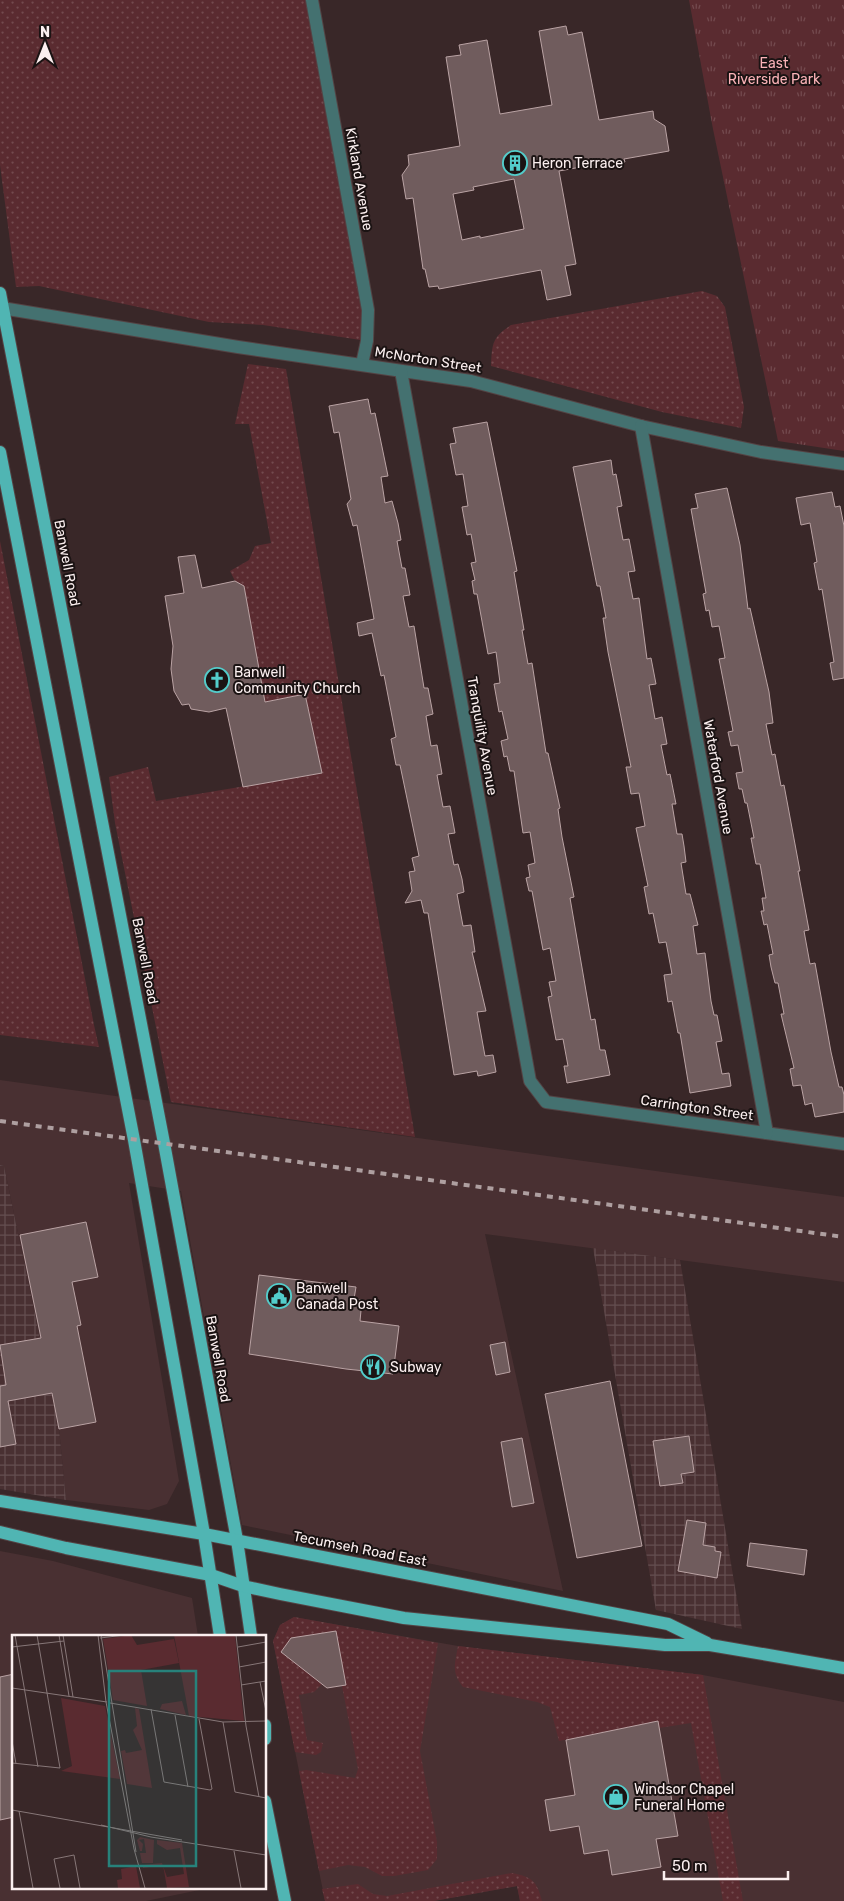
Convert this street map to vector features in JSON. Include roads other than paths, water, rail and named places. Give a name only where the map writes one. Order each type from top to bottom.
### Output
[{"type":"main road","name":"Banwell Road","points":[[0,293],[1,308],[93,770],[237,1540],[251,1635]]},
{"type":"main road","points":[[0,452],[134,1140],[204,1534],[220,1635]]},
{"type":"main road","name":"Tecumseh Road East","points":[[0,1501],[237,1540],[668,1624],[710,1645]]},
{"type":"main road","name":"Tecumseh Road East","points":[[0,1532],[66,1548],[211,1575],[243,1586],[404,1618],[664,1645],[710,1645],[844,1668]]},
{"type":"main road","points":[[266,1806],[286,1901]]},
{"type":"street","name":"Kirkland Avenue","points":[[312,0],[368,310],[367,341],[362,364]]},
{"type":"street","name":"McNorton Street","points":[[1,308],[238,347],[471,380],[641,426],[761,452],[844,464]]},
{"type":"street","name":"Tranquility Avenue","points":[[402,371],[530,1081],[546,1102]]},
{"type":"street","name":"Waterford Avenue","points":[[641,426],[767,1133]]},
{"type":"street","name":"Carrington Street","points":[[546,1102],[844,1144]]},
{"type":"railway","points":[[0,1121],[844,1237]]},
{"type":"place","name":"Heron Terrace","points":[[515,163]]},
{"type":"place","name":"Banwell Community Church","points":[[217,680]]},
{"type":"place","name":"Banwell Canada Post","points":[[279,1296]]},
{"type":"place","name":"Subway","points":[[373,1367]]},
{"type":"place","name":"Windsor Chapel Funeral Home","points":[[616,1797]]},
{"type":"park label","name":"East Riverside Park","points":[[774,72]]}]
